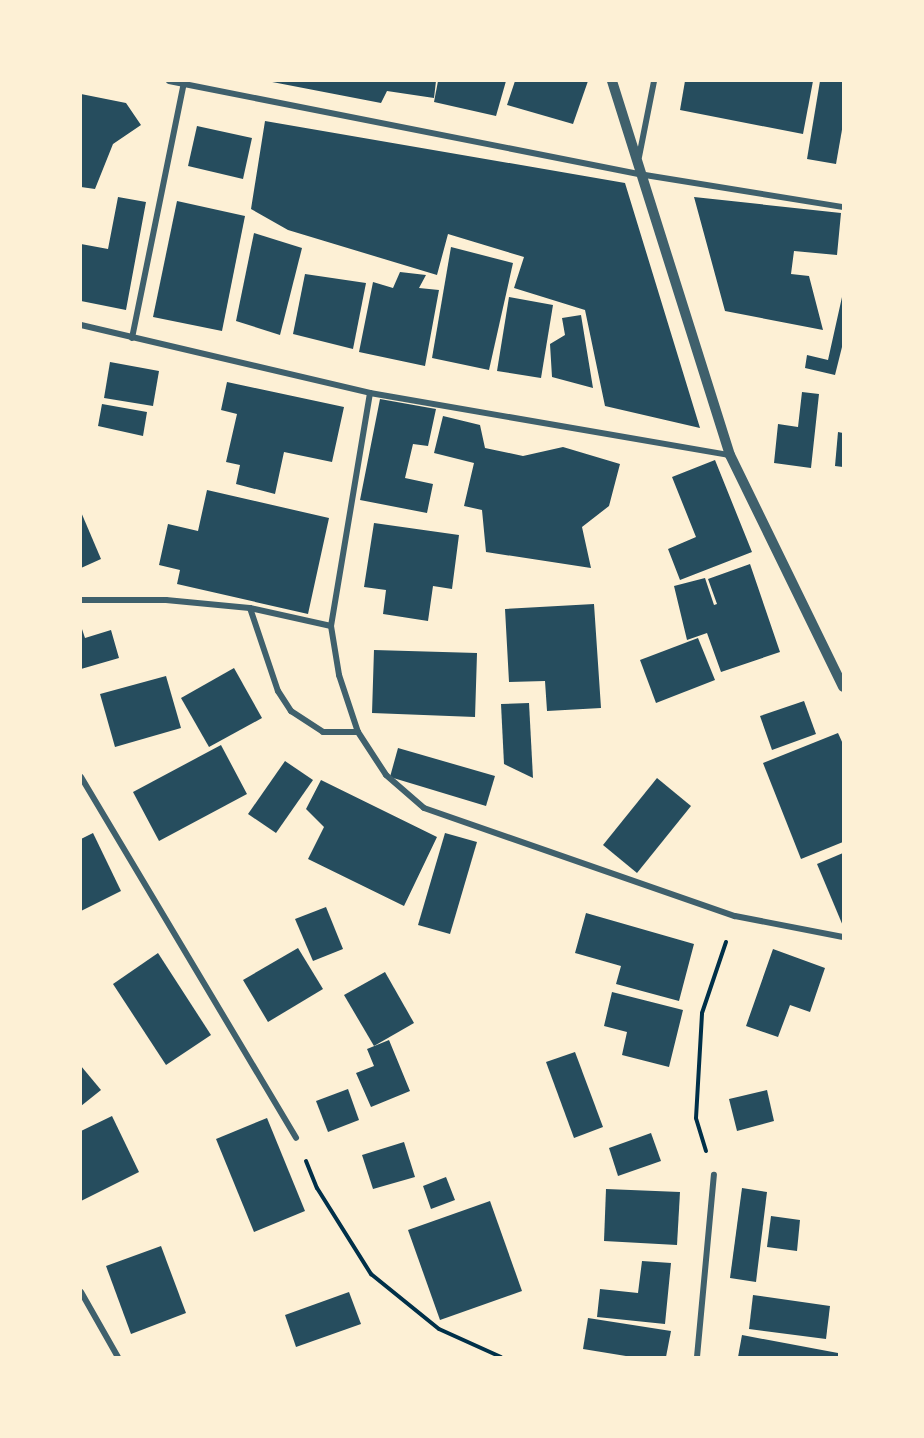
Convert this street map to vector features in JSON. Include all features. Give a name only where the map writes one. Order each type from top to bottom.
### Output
[{"type":"street","points":[[169,81],[645,175],[843,207]]},
{"type":"street","points":[[612,81],[645,175],[730,455],[843,687]]},
{"type":"street","points":[[639,157],[654,81]]},
{"type":"street","points":[[132,338],[184,83]]},
{"type":"street","points":[[81,325],[370,393],[730,455]]},
{"type":"street","points":[[370,393],[331,626],[339,675],[358,732],[386,775],[424,808],[735,916],[843,937]]},
{"type":"street","points":[[81,600],[165,600],[250,608],[331,626]]},
{"type":"street","points":[[250,608],[278,691],[291,711],[323,732],[358,732]]},
{"type":"street","points":[[81,777],[296,1138]]},
{"type":"street","points":[[697,1357],[714,1175]]},
{"type":"street","points":[[81,1292],[118,1357]]},
{"type":"path","points":[[714,1175],[696,1118],[702,1013],[735,916]]},
{"type":"path","points":[[296,1138],[317,1188],[371,1274],[439,1329],[501,1357]]},
{"type":"building","points":[[267,81],[436,81],[434,98],[387,91],[381,103]]},
{"type":"building","points":[[438,81],[506,81],[496,116],[434,102]]},
{"type":"building","points":[[515,81],[588,81],[573,124],[507,105]]},
{"type":"building","points":[[685,81],[813,81],[803,134],[680,110]]},
{"type":"building","points":[[820,81],[843,81],[843,124],[836,164],[807,159]]},
{"type":"building","points":[[81,94],[126,103],[141,125],[113,144],[95,189],[81,187]]},
{"type":"building","points":[[265,121],[625,183],[700,428],[605,406],[585,310],[514,288],[524,257],[448,234],[437,275],[288,230],[251,209]]},
{"type":"building","points":[[197,126],[252,138],[243,179],[188,166]]},
{"type":"building","points":[[118,197],[146,202],[126,310],[81,301],[81,244],[108,249]]},
{"type":"building","points":[[694,197],[841,213],[837,255],[794,251],[791,274],[809,276],[823,330],[725,311]]},
{"type":"building","points":[[177,201],[245,216],[222,331],[153,317]]},
{"type":"building","points":[[254,233],[302,248],[280,335],[236,321]]},
{"type":"building","points":[[451,247],[513,263],[489,370],[432,358]]},
{"type":"building","points":[[400,272],[426,275],[419,288],[439,290],[425,366],[359,352],[373,282],[393,288]]},
{"type":"building","points":[[305,274],[366,283],[353,349],[293,334]]},
{"type":"building","points":[[509,297],[553,305],[541,378],[497,371]]},
{"type":"building","points":[[842,297],[843,343],[835,375],[805,368],[807,355],[828,360]]},
{"type":"building","points":[[581,315],[593,388],[552,377],[550,344],[565,335],[562,318]]},
{"type":"building","points":[[110,362],[159,371],[153,406],[104,398]]},
{"type":"building","points":[[227,382],[344,407],[332,462],[284,452],[275,494],[236,484],[240,465],[226,462],[237,414],[221,410]]},
{"type":"building","points":[[802,392],[819,394],[811,468],[774,463],[778,424],[798,427]]},
{"type":"building","points":[[380,399],[436,409],[428,446],[413,444],[405,478],[433,484],[427,513],[360,500]]},
{"type":"building","points":[[102,404],[147,412],[143,436],[98,426]]},
{"type":"building","points":[[443,416],[480,425],[485,448],[523,456],[563,447],[620,464],[609,506],[582,527],[591,568],[486,552],[482,510],[464,506],[474,463],[434,453]]},
{"type":"building","points":[[838,432],[843,433],[843,467],[835,466]]},
{"type":"building","points":[[715,460],[752,552],[680,580],[668,549],[696,537],[672,477]]},
{"type":"building","points":[[207,490],[329,518],[308,614],[177,584],[180,570],[159,565],[168,524],[198,531]]},
{"type":"building","points":[[81,512],[101,559],[81,568]]},
{"type":"building","points":[[374,523],[459,535],[452,589],[433,586],[428,621],[383,614],[386,590],[364,587]]},
{"type":"building","points":[[750,564],[780,652],[721,672],[707,633],[687,640],[674,586],[705,578],[714,605],[717,604],[708,579]]},
{"type":"building","points":[[594,604],[601,708],[547,711],[545,681],[509,682],[505,609]]},
{"type":"building","points":[[81,626],[85,638],[111,630],[119,658],[81,669]]},
{"type":"building","points":[[698,638],[715,680],[656,703],[640,660]]},
{"type":"building","points":[[374,650],[477,653],[475,717],[372,713]]},
{"type":"building","points":[[234,668],[262,718],[209,747],[181,698]]},
{"type":"building","points":[[166,676],[181,728],[115,747],[100,694]]},
{"type":"building","points":[[804,701],[816,734],[772,750],[760,716]]},
{"type":"building","points":[[529,703],[533,778],[504,764],[501,704]]},
{"type":"building","points":[[838,733],[843,744],[843,842],[801,859],[763,763]]},
{"type":"building","points":[[221,745],[247,794],[159,841],[133,792]]},
{"type":"building","points":[[398,748],[495,776],[486,806],[390,777]]},
{"type":"building","points":[[285,761],[313,780],[276,833],[248,814]]},
{"type":"building","points":[[657,778],[691,806],[637,873],[603,845]]},
{"type":"building","points":[[321,780],[437,837],[404,906],[308,859],[324,827],[306,809]]},
{"type":"building","points":[[93,833],[121,891],[81,911],[81,839]]},
{"type":"building","points":[[445,833],[477,842],[450,934],[418,925]]},
{"type":"building","points":[[843,853],[843,926],[817,864]]},
{"type":"building","points":[[326,907],[343,949],[313,961],[295,919]]},
{"type":"building","points":[[586,913],[694,944],[679,1001],[616,984],[621,966],[575,953]]},
{"type":"building","points":[[298,948],[323,989],[268,1022],[243,980]]},
{"type":"building","points":[[773,949],[825,968],[810,1012],[790,1005],[778,1037],[746,1026]]},
{"type":"building","points":[[158,953],[211,1035],[166,1065],[113,984]]},
{"type":"building","points":[[385,972],[414,1023],[374,1046],[344,995]]},
{"type":"building","points":[[612,992],[683,1010],[669,1067],[622,1055],[627,1032],[604,1026]]},
{"type":"building","points":[[389,1040],[410,1091],[371,1107],[356,1073],[374,1066],[367,1049]]},
{"type":"building","points":[[575,1052],[603,1127],[574,1138],[546,1062]]},
{"type":"building","points":[[81,1066],[101,1090],[81,1106]]},
{"type":"building","points":[[348,1089],[359,1120],[328,1132],[316,1101]]},
{"type":"building","points":[[767,1090],[774,1121],[737,1131],[729,1099]]},
{"type":"building","points":[[112,1116],[139,1172],[81,1201],[81,1131]]},
{"type":"building","points":[[267,1118],[305,1211],[254,1232],[216,1139]]},
{"type":"building","points":[[651,1133],[661,1161],[618,1176],[609,1148]]},
{"type":"building","points":[[404,1142],[415,1177],[373,1189],[362,1155]]},
{"type":"building","points":[[446,1177],[455,1200],[431,1209],[423,1186]]},
{"type":"building","points":[[742,1188],[767,1192],[756,1282],[730,1278]]},
{"type":"building","points":[[606,1189],[680,1192],[677,1245],[604,1241]]},
{"type":"building","points":[[490,1201],[522,1291],[440,1320],[408,1230]]},
{"type":"building","points":[[771,1216],[800,1220],[797,1251],[767,1247]]},
{"type":"building","points":[[161,1246],[186,1313],[131,1334],[106,1266]]},
{"type":"building","points":[[642,1261],[671,1263],[665,1324],[597,1317],[600,1289],[638,1293]]},
{"type":"building","points":[[349,1292],[361,1324],[296,1347],[285,1315]]},
{"type":"building","points":[[753,1295],[830,1306],[826,1339],[749,1329]]},
{"type":"building","points":[[588,1318],[671,1331],[666,1357],[632,1357],[583,1349]]},
{"type":"building","points":[[742,1335],[838,1353],[838,1357],[738,1357]]}]
